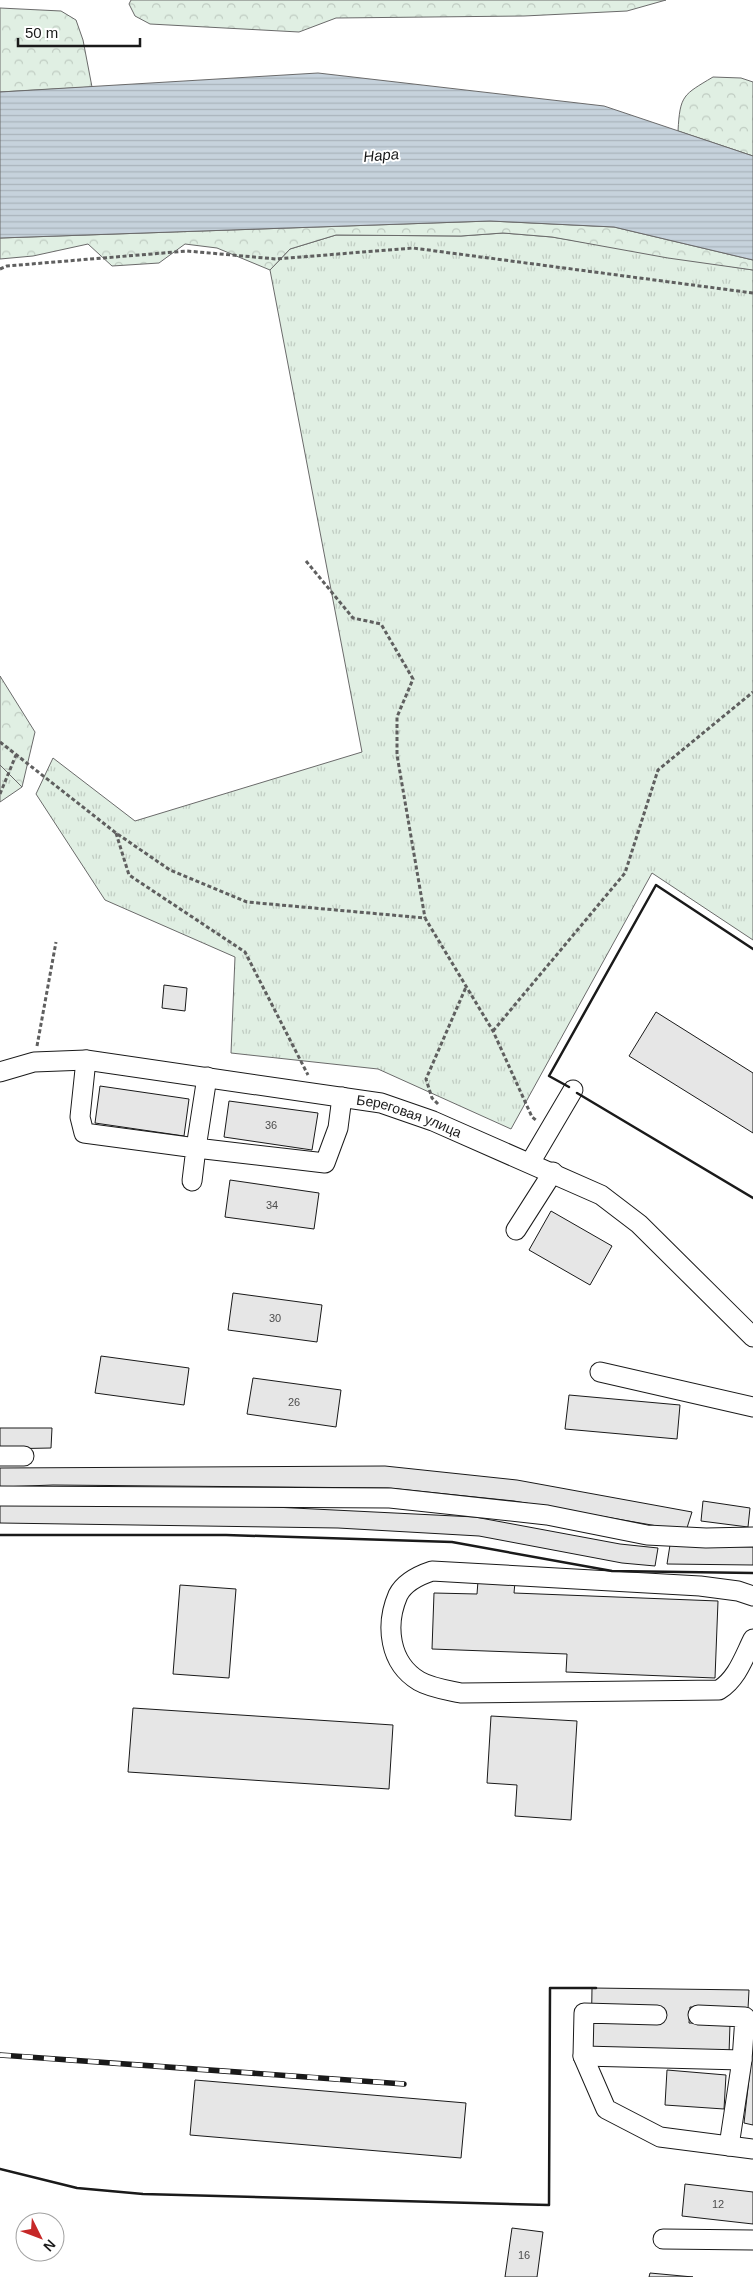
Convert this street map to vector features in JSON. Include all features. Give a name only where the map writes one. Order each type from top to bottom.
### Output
[{"type":"street","name":"Береговая улица","points":[[0,1072],[34,1062],[86,1060],[382,1102],[433,1121],[553,1172],[601,1195],[639,1224],[753,1337]]},
{"type":"street","points":[[86,1060],[80,1117],[84,1133],[325,1163],[338,1128],[342,1097]]},
{"type":"street","points":[[192,1182],[207,1077]]},
{"type":"street","points":[[530,1163],[573,1090]]},
{"type":"street","points":[[516,1230],[553,1172]]},
{"type":"street","points":[[600,1372],[753,1407]]},
{"type":"street","points":[[0,1456],[24,1456]]},
{"type":"street","points":[[0,1496],[390,1498],[547,1515],[647,1535],[706,1538],[753,1537]]},
{"type":"street","points":[[753,1596],[738,1591],[700,1586],[432,1570],[419,1576],[398,1594],[391,1631],[394,1651],[410,1673],[420,1681],[461,1692],[719,1690],[726,1686],[736,1672],[753,1639]]},
{"type":"street","points":[[657,2015],[584,2013],[583,2056],[606,2109],[660,2137],[753,2149]]},
{"type":"street","points":[[698,2015],[745,2017],[742,2060],[729,2146]]},
{"type":"street","points":[[583,2056],[742,2060]]},
{"type":"street","points":[[663,2239],[753,2240]]},
{"type":"path","points":[[0,269],[7,266],[188,251],[276,259],[413,248],[753,293]]},
{"type":"path","points":[[306,561],[353,618],[381,624],[413,679],[397,717],[397,755],[425,918],[493,1031],[532,1117],[549,1131]]},
{"type":"path","points":[[493,1031],[626,873],[658,770],[753,692]]},
{"type":"path","points":[[0,742],[116,833],[170,870],[247,902],[425,918]]},
{"type":"path","points":[[0,794],[16,755]]},
{"type":"path","points":[[116,833],[129,875],[245,952],[318,1093]]},
{"type":"path","points":[[34,1062],[56,942]]},
{"type":"path","points":[[440,1106],[432,1098],[426,1079],[466,986]]},
{"type":"green space","points":[[131,0],[666,0],[627,11],[524,16],[336,18],[299,32],[150,24],[135,16],[129,4]]},
{"type":"green space","points":[[0,8],[61,11],[76,20],[83,40],[92,87],[0,92]]},
{"type":"green space","points":[[713,77],[741,78],[753,82],[753,156],[678,131],[680,110],[685,97],[695,88]]},
{"type":"green space","points":[[490,221],[614,227],[753,260],[753,270],[668,258],[552,237],[503,233],[461,236],[336,235],[290,249],[270,270],[217,248],[185,244],[159,263],[112,266],[88,244],[33,256],[0,259],[0,238]]},
{"type":"green space","points":[[503,233],[552,237],[753,270],[753,940],[652,873],[511,1129],[378,1069],[231,1053],[235,957],[105,900],[36,794],[53,758],[135,821],[362,752],[270,270],[290,249],[336,235],[461,236]]},
{"type":"green space","points":[[0,676],[35,732],[22,787],[0,765]]},
{"type":"green space","points":[[0,765],[22,787],[0,802]]},
{"type":"water","name":"Нара","points":[[318,73],[604,106],[753,156],[753,260],[614,227],[490,221],[0,238],[0,92]]},
{"type":"building","points":[[164,985],[187,988],[185,1011],[162,1008]]},
{"type":"building","points":[[656,1012],[753,1073],[753,1133],[629,1056]]},
{"type":"building","points":[[100,1086],[189,1099],[184,1136],[95,1123]]},
{"type":"building","points":[[229,1101],[318,1113],[312,1150],[224,1137]]},
{"type":"building","points":[[230,1180],[319,1193],[314,1229],[225,1217]]},
{"type":"building","points":[[551,1211],[612,1246],[590,1285],[529,1250]]},
{"type":"building","points":[[233,1293],[322,1305],[317,1342],[228,1330]]},
{"type":"building","points":[[101,1356],[189,1368],[184,1405],[95,1393]]},
{"type":"building","points":[[253,1378],[341,1390],[336,1427],[247,1414]]},
{"type":"building","points":[[569,1395],[680,1405],[677,1439],[565,1429]]},
{"type":"building","points":[[0,1428],[52,1428],[51,1448],[0,1449]]},
{"type":"building","points":[[385,1466],[517,1480],[692,1512],[686,1531],[514,1501],[388,1488],[53,1485],[0,1487],[0,1468]]},
{"type":"building","points":[[703,1501],[750,1508],[748,1527],[701,1521]]},
{"type":"building","points":[[0,1504],[213,1504],[475,1517],[620,1544],[658,1548],[655,1566],[622,1563],[479,1536],[338,1528],[0,1523]]},
{"type":"building","points":[[670,1545],[753,1547],[753,1565],[667,1564]]},
{"type":"building","points":[[478,1581],[515,1582],[514,1593],[718,1601],[715,1678],[566,1672],[567,1654],[432,1649],[434,1593],[477,1594]]},
{"type":"building","points":[[180,1585],[236,1589],[229,1678],[173,1674]]},
{"type":"building","points":[[133,1708],[393,1725],[389,1789],[128,1772]]},
{"type":"building","points":[[491,1716],[577,1721],[571,1820],[515,1816],[517,1785],[487,1783]]},
{"type":"building","points":[[592,1988],[749,1990],[748,2009],[690,2007],[689,2023],[730,2024],[729,2054],[591,2051]]},
{"type":"building","points":[[753,2043],[753,2125],[744,2123]]},
{"type":"building","points":[[667,2070],[726,2075],[724,2109],[665,2105]]},
{"type":"building","points":[[195,2080],[466,2103],[461,2158],[190,2135]]},
{"type":"building","points":[[685,2184],[753,2192],[753,2224],[682,2216]]},
{"type":"building","points":[[512,2228],[543,2232],[537,2277],[505,2277]]},
{"type":"building","points":[[650,2273],[693,2277],[649,2277]]},
{"type":"railway","points":[[0,2055],[404,2084]]},
{"type":"wall","points":[[569,1087],[549,1076],[656,885],[753,949]]},
{"type":"wall","points":[[577,1093],[753,1198]]},
{"type":"wall","points":[[0,1535],[226,1535],[452,1542],[612,1571],[753,1573]]},
{"type":"wall","points":[[0,2169],[77,2188],[143,2194],[549,2205],[550,1988],[596,1988]]}]
